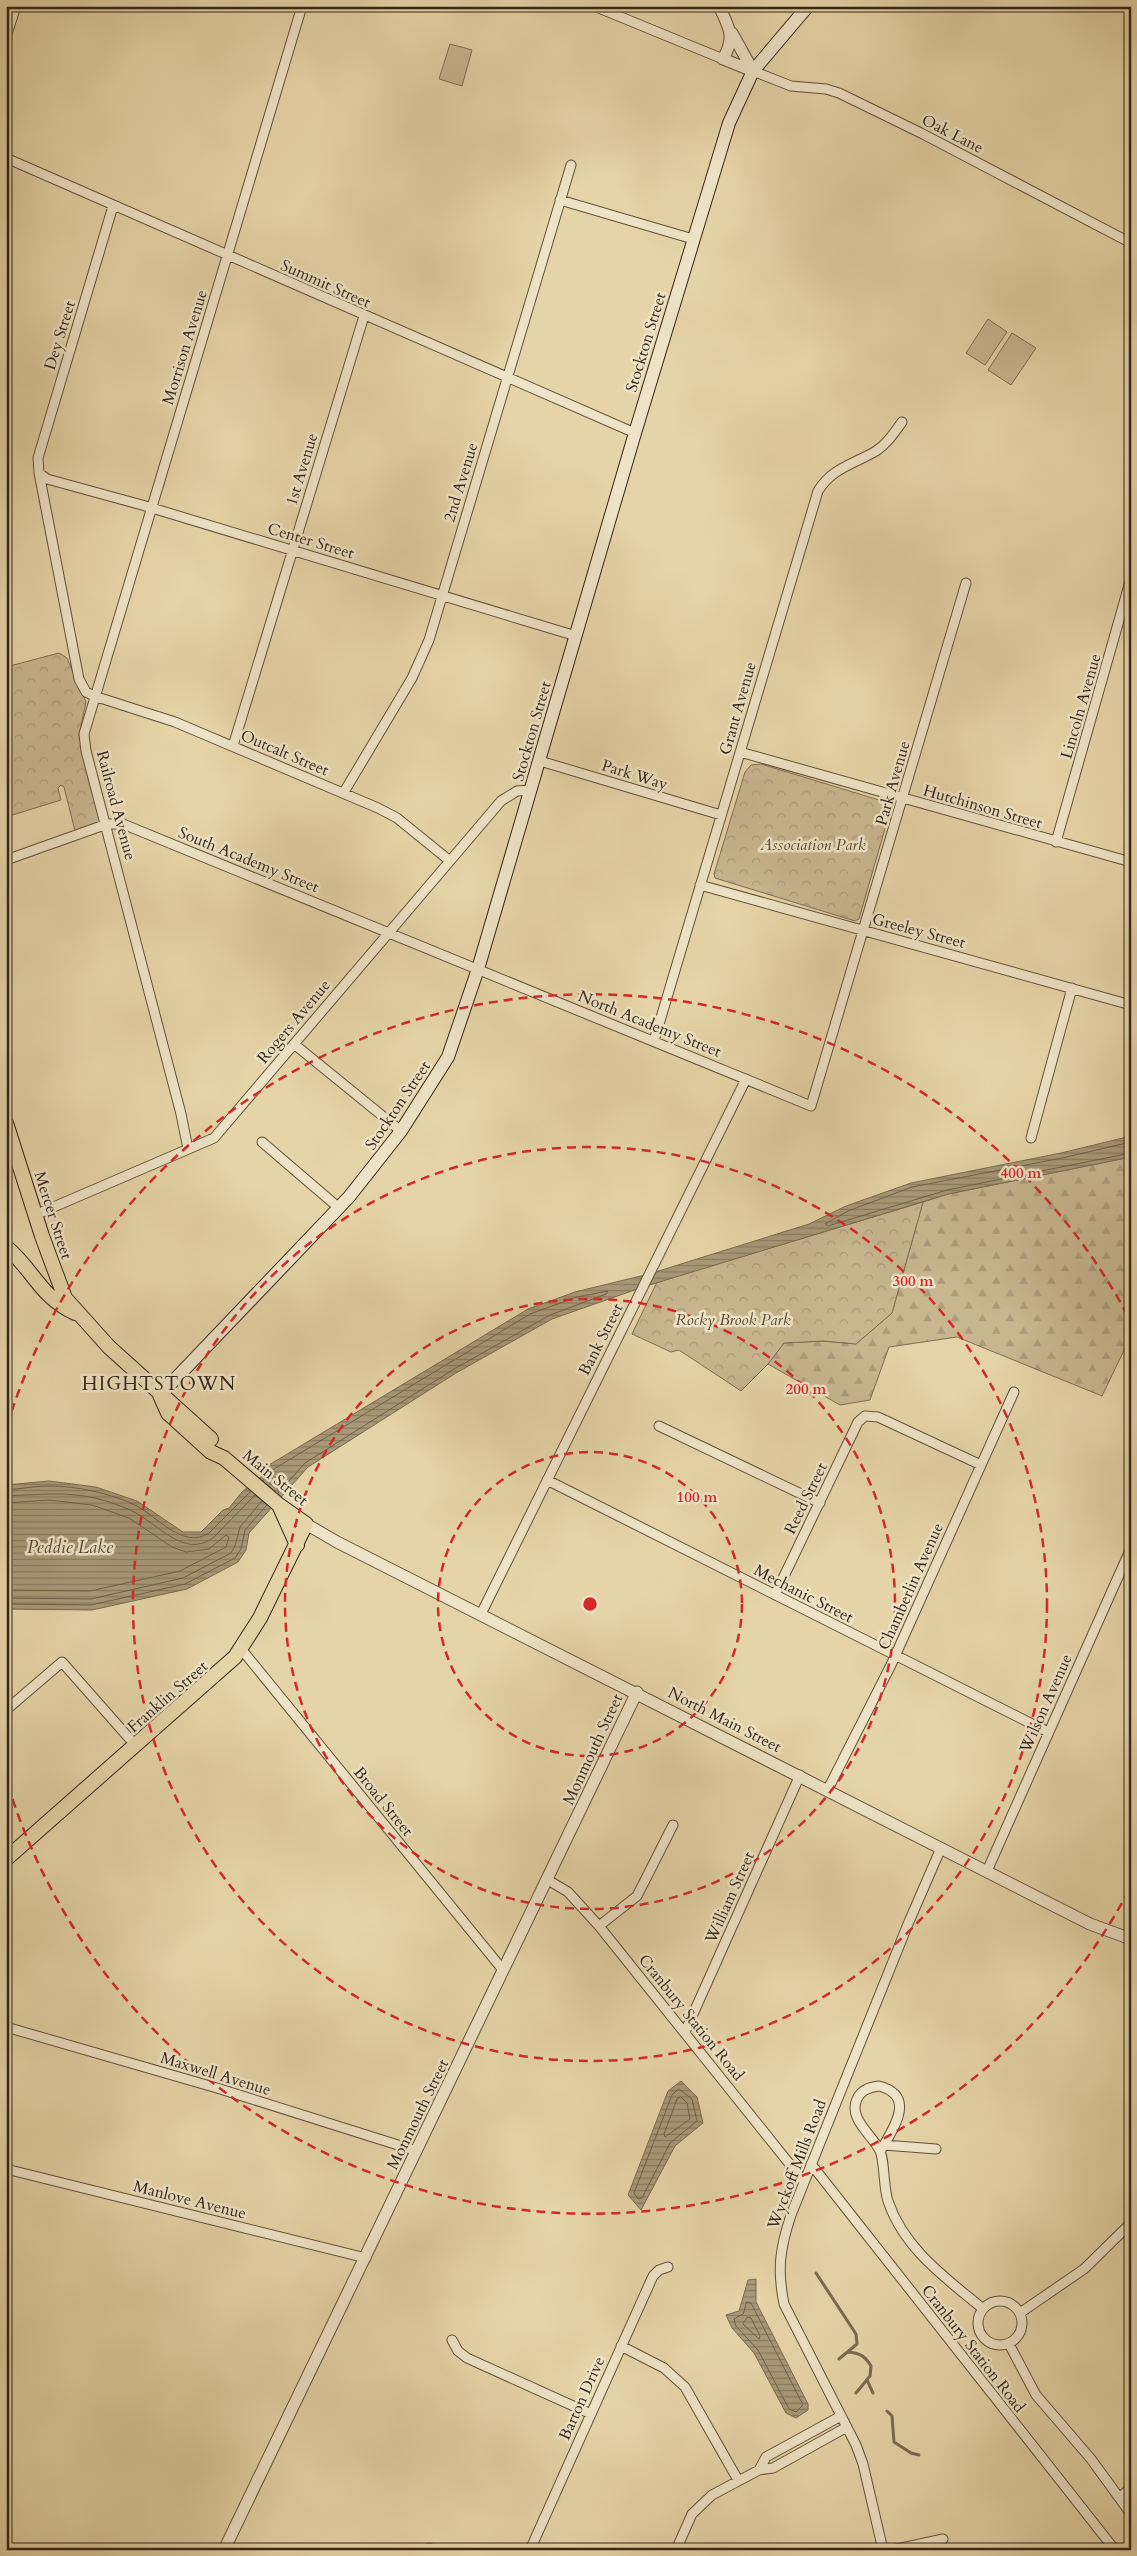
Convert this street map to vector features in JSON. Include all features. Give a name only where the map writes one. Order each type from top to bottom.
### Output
[{"type":"main road","name":"Stockton Street","points":[[160,1395],[339,1208],[401,1131],[448,1057],[478,969],[635,434],[729,123],[753,71],[808,6]]},
{"type":"main road","name":"Mercer Street","points":[[6,1122],[59,1286],[78,1314]]},
{"type":"main road","points":[[6,1246],[24,1262],[34,1281],[59,1306],[78,1314]]},
{"type":"main road","name":"Main Street","points":[[78,1314],[109,1347],[160,1395],[179,1409],[217,1446],[224,1458],[279,1505],[306,1524]]},
{"type":"main road","points":[[279,1505],[298,1544]]},
{"type":"main road","name":"Franklin Street","points":[[6,1859],[216,1677],[242,1650],[298,1544],[306,1524]]},
{"type":"street","points":[[6,37],[16,6]]},
{"type":"street","name":"Morrison Avenue","points":[[94,696],[302,6]]},
{"type":"street","points":[[594,6],[753,71]]},
{"type":"street","points":[[719,6],[753,71]]},
{"type":"street","points":[[723,59],[730,46],[729,28]]},
{"type":"street","name":"Oak Lane","points":[[753,71],[791,86],[826,89],[838,94],[921,133],[1131,243]]},
{"type":"street","name":"Summit Street","points":[[6,158],[635,434]]},
{"type":"street","name":"2nd Avenue","points":[[344,792],[419,665],[429,640],[571,165]]},
{"type":"street","points":[[560,200],[693,239]]},
{"type":"street","name":"Dey Street","points":[[38,473],[38,458],[113,206]]},
{"type":"street","name":"1st Avenue","points":[[233,746],[364,316]]},
{"type":"street","name":"Grant Avenue","points":[[654,1041],[818,491],[834,472],[876,451],[888,441],[902,422]]},
{"type":"street","points":[[38,473],[79,679],[86,692],[94,696]]},
{"type":"street","name":"Center Street","points":[[38,473],[46,479],[151,508],[576,636]]},
{"type":"street","name":"Lincoln Avenue","points":[[1056,842],[1131,578]]},
{"type":"street","name":"Park Avenue","points":[[811,1106],[966,583]]},
{"type":"street","name":"Outcalt Street","points":[[94,696],[175,722],[344,792],[397,818],[450,861]]},
{"type":"street","name":"Railroad Avenue","points":[[94,696],[84,734],[85,744],[182,1114],[188,1149]]},
{"type":"street","name":"Hutchinson Street","points":[[740,752],[1131,862]]},
{"type":"street","name":"Park Way","points":[[540,761],[721,815]]},
{"type":"street","name":"Rogers Avenue","points":[[35,1215],[214,1138],[501,801],[517,791],[531,790]]},
{"type":"street","name":"South Academy Street","points":[[6,860],[107,824],[124,824],[478,969]]},
{"type":"street","name":"Greeley Street","points":[[700,885],[1131,1005]]},
{"type":"street","name":"North Academy Street","points":[[478,969],[811,1106]]},
{"type":"street","points":[[1032,1138],[1072,988]]},
{"type":"street","points":[[294,1044],[401,1131]]},
{"type":"street","name":"Bank Street","points":[[481,1614],[746,1079]]},
{"type":"street","points":[[262,1142],[339,1208]]},
{"type":"street","name":"Chamberlin Avenue","points":[[828,1789],[895,1655],[1014,1392]]},
{"type":"street","name":"Reed Street","points":[[775,1595],[858,1422],[865,1416],[878,1417],[981,1465]]},
{"type":"street","points":[[659,1426],[820,1503]]},
{"type":"street","name":"Mechanic Street","points":[[547,1480],[1048,1732]]},
{"type":"street","name":"North Main Street","points":[[306,1524],[1090,1924],[1131,1939]]},
{"type":"street","name":"Wilson Avenue","points":[[987,1871],[1131,1548]]},
{"type":"street","name":"Broad Street","points":[[242,1650],[503,1970]]},
{"type":"street","points":[[6,1710],[62,1662],[136,1746]]},
{"type":"street","name":"Monmouth Street","points":[[224,2550],[637,1692]]},
{"type":"street","name":"William Street","points":[[685,2032],[800,1775]]},
{"type":"street","points":[[599,1926],[637,1896],[673,1825]]},
{"type":"street","name":"Wyckoff Mills Road","points":[[883,2550],[863,2464],[841,2416],[784,2304],[779,2280],[783,2238],[804,2182],[931,1868],[941,1848]]},
{"type":"street","name":"Cranbury Station Road","points":[[548,1880],[573,1896],[599,1926],[804,2182]]},
{"type":"street","name":"Maxwell Avenue","points":[[6,2027],[217,2088],[417,2151]]},
{"type":"street","points":[[936,2149],[882,2148],[857,2118],[855,2104],[863,2091],[879,2086],[893,2092],[898,2098],[900,2112],[882,2148],[887,2199],[903,2232],[933,2267],[983,2309]]},
{"type":"street","points":[[838,2096],[855,2104]]},
{"type":"street","name":"Cranbury Station Road","points":[[811,2164],[1115,2550]]},
{"type":"street","name":"Manlove Avenue","points":[[6,2169],[366,2258]]},
{"type":"street","points":[[1020,2313],[1084,2269],[1131,2223]]},
{"type":"street","name":"Barton Drive","points":[[530,2550],[653,2276],[659,2270],[668,2267]]},
{"type":"street","points":[[993,2302],[1006,2302],[1020,2313],[1022,2320],[1019,2334],[1009,2344],[996,2345],[989,2343],[980,2334],[978,2321],[983,2309],[993,2302]]},
{"type":"street","points":[[452,2340],[458,2350],[467,2358],[591,2414]]},
{"type":"street","points":[[1009,2344],[1036,2395],[1091,2459],[1131,2514]]},
{"type":"street","points":[[621,2346],[664,2368],[685,2387],[738,2480]]},
{"type":"street","points":[[760,2470],[766,2457],[841,2416]]},
{"type":"street","points":[[676,2550],[692,2514],[712,2495],[760,2470],[773,2468],[846,2427]]},
{"type":"street","points":[[803,2437],[809,2448]]},
{"type":"street","points":[[1120,2497],[1131,2488]]},
{"type":"street","points":[[892,2550],[943,2539]]},
{"type":"green space","points":[[450,44],[472,50],[462,86],[439,79]]},
{"type":"green space","points":[[988,319],[1007,332],[985,365],[966,353]]},
{"type":"green space","points":[[1012,333],[1036,348],[1011,385],[988,370]]},
{"type":"green space","points":[[59,653],[67,658],[86,702],[79,735],[100,822],[75,831],[64,787],[61,785],[58,788],[61,800],[6,817],[6,667]]},
{"type":"green space","name":"Association Park","points":[[761,764],[892,804],[859,919],[855,921],[715,878],[714,874],[745,772],[751,765]]},
{"type":"green space","points":[[1131,1157],[1131,1336],[1102,1396],[957,1337],[889,1347],[870,1400],[840,1405],[768,1364],[784,1343],[823,1341],[856,1344],[892,1313],[923,1202],[948,1194]]},
{"type":"green space","name":"Rocky Brook Park","points":[[923,1202],[892,1313],[856,1344],[823,1341],[784,1343],[768,1364],[741,1391],[679,1350],[671,1352],[632,1334],[657,1282]]},
{"type":"water","name":"Peddie Lake","points":[[1131,1136],[1131,1157],[948,1194],[643,1287],[552,1319],[456,1373],[308,1467],[249,1533],[246,1550],[238,1562],[187,1589],[92,1610],[6,1609],[6,1485],[49,1481],[96,1487],[137,1501],[183,1532],[201,1532],[223,1510],[229,1508],[242,1492],[263,1475],[264,1468],[528,1309],[575,1292],[649,1274],[809,1224],[846,1206],[911,1183],[1061,1153]]},
{"type":"water","points":[[681,2081],[697,2097],[703,2123],[675,2146],[641,2210],[628,2195],[668,2091]]},
{"type":"water","points":[[756,2279],[756,2302],[808,2404],[808,2410],[796,2418],[786,2413],[754,2353],[732,2328],[726,2315],[739,2311],[748,2280]]},
{"type":"waterway","points":[[816,2273],[856,2334],[857,2344],[839,2359]]},
{"type":"waterway","points":[[848,2352],[862,2356],[871,2366],[870,2376],[856,2393]]},
{"type":"waterway","points":[[867,2380],[873,2393]]},
{"type":"waterway","points":[[887,2411],[892,2416],[894,2442],[911,2453],[919,2455]]},
{"type":"district","name":"HIGHTSTOWN","points":[[159,1383]]}]
